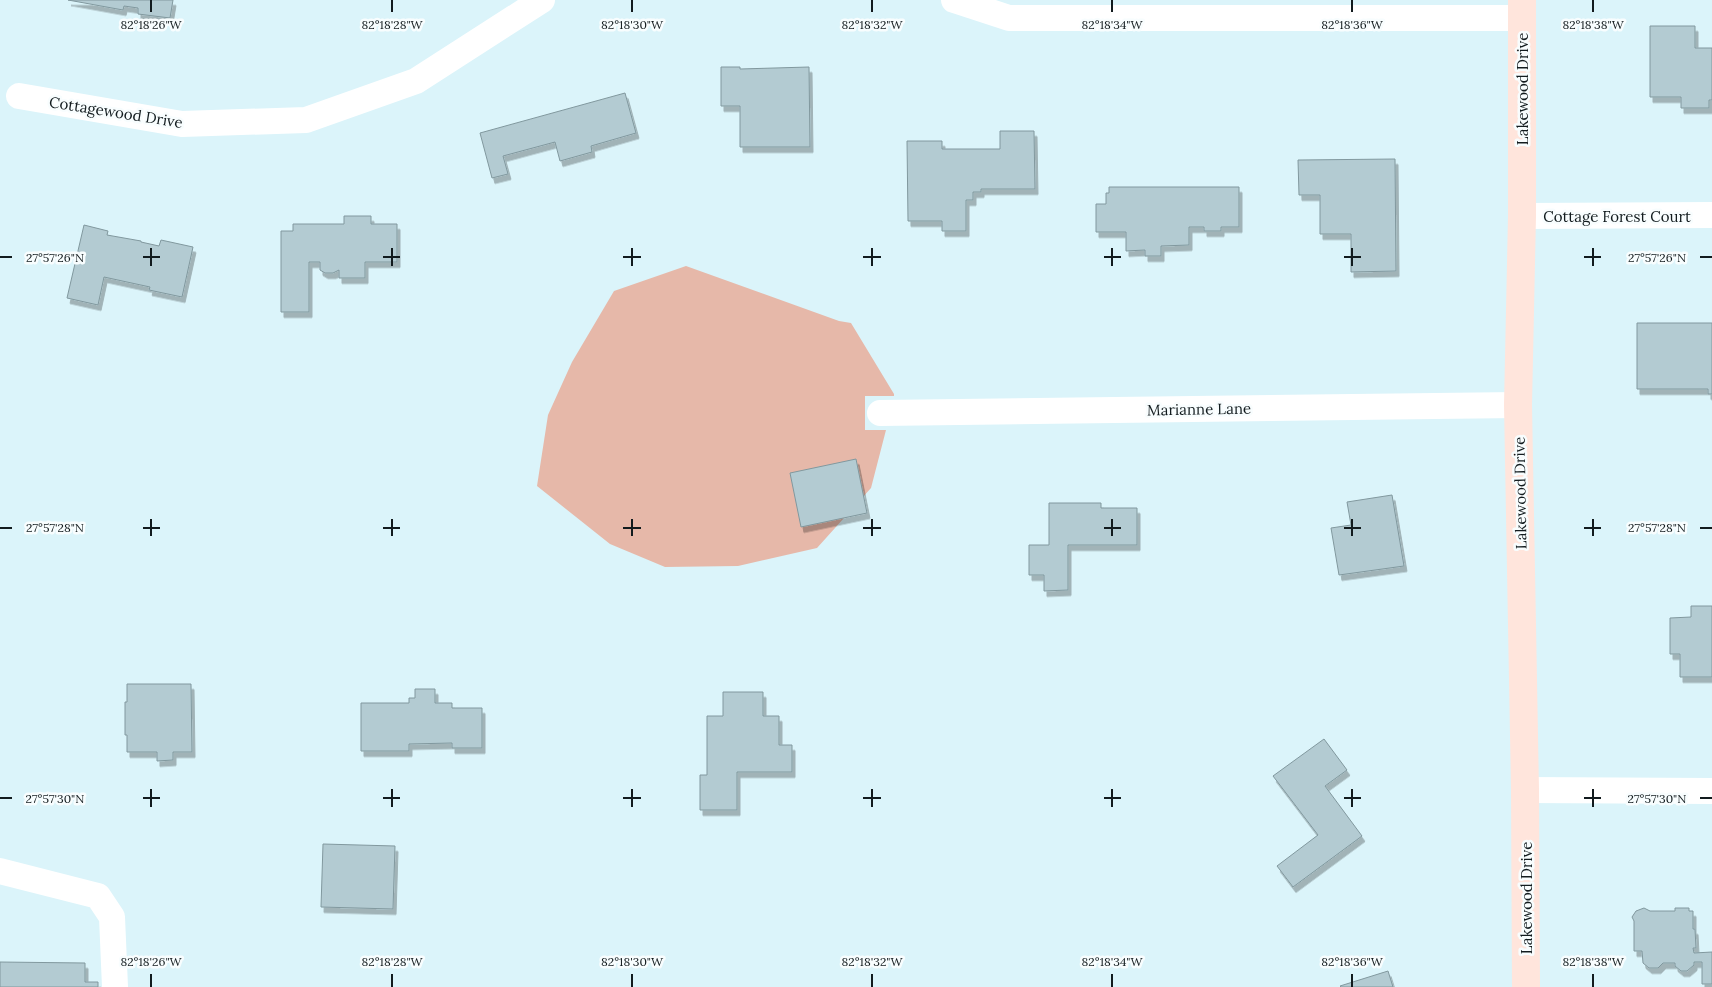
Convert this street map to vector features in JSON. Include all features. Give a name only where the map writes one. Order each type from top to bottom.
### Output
[{"type":"street","name":"Cottagewood Drive","points":[[19,96],[182,124],[306,120],[416,81],[542,0]]},
{"type":"street","points":[[954,0],[1009,18],[1522,9]]},
{"type":"street","name":"Lakewood Drive","points":[[1522,9],[1522,216],[1518,405],[1526,790],[1526,987]]},
{"type":"street","name":"Cottage Forest Court","points":[[1522,216],[1712,215]]},
{"type":"street","name":"Marianne Lane","points":[[880,413],[1518,405]]},
{"type":"street","points":[[1526,790],[1712,791]]},
{"type":"street","points":[[0,871],[98,896],[112,917],[115,987]]},
{"type":"shaded area","points":[[686,266],[839,321],[851,323],[894,394],[894,396],[865,396],[865,430],[886,430],[871,488],[817,548],[738,566],[665,567],[610,544],[537,486],[548,415],[572,362],[614,291]]},
{"type":"building","points":[[68,0],[173,0],[170,18],[138,14],[138,8],[124,6],[123,10]]},
{"type":"building","points":[[1650,26],[1695,26],[1695,48],[1712,48],[1712,100],[1709,100],[1709,108],[1681,108],[1681,97],[1650,97]]},
{"type":"building","points":[[721,67],[740,67],[740,69],[809,67],[810,147],[740,147],[740,106],[721,106]]},
{"type":"building","points":[[625,93],[636,133],[591,146],[592,152],[560,161],[555,142],[503,156],[508,174],[492,178],[480,133]]},
{"type":"building","points":[[1000,131],[1034,131],[1035,189],[981,189],[981,192],[973,192],[973,200],[966,200],[966,231],[942,231],[942,221],[908,221],[907,141],[942,141],[942,149],[1000,149]]},
{"type":"building","points":[[1395,159],[1396,271],[1351,272],[1351,234],[1320,234],[1320,195],[1299,195],[1298,160]]},
{"type":"building","points":[[1109,187],[1239,187],[1239,227],[1221,227],[1221,231],[1204,231],[1204,227],[1189,227],[1189,245],[1161,246],[1161,256],[1145,256],[1145,250],[1126,251],[1126,232],[1096,232],[1096,204],[1106,204],[1106,193],[1109,193]]},
{"type":"building","points":[[344,216],[371,216],[371,224],[397,224],[397,262],[365,262],[365,278],[339,278],[339,270],[333,273],[325,273],[320,270],[320,262],[309,262],[309,312],[281,312],[281,231],[293,231],[293,224],[344,224]]},
{"type":"building","points":[[84,225],[108,231],[107,235],[159,246],[161,240],[193,247],[182,297],[149,290],[150,287],[104,277],[98,305],[67,298]]},
{"type":"building","points":[[1637,323],[1712,323],[1712,394],[1708,394],[1708,389],[1637,389]]},
{"type":"building","points":[[856,459],[867,513],[801,527],[790,473]]},
{"type":"building","points":[[1392,495],[1404,566],[1339,575],[1331,528],[1351,525],[1347,502]]},
{"type":"building","points":[[1049,503],[1101,503],[1101,508],[1137,508],[1137,545],[1068,545],[1068,590],[1044,591],[1044,575],[1029,575],[1029,545],[1049,545]]},
{"type":"building","points":[[1691,606],[1712,606],[1712,677],[1680,677],[1680,654],[1670,654],[1670,618],[1691,617]]},
{"type":"building","points":[[127,684],[191,684],[192,752],[173,752],[173,760],[157,761],[157,752],[127,752],[125,702],[127,702]]},
{"type":"building","points":[[415,689],[435,689],[435,703],[452,703],[452,708],[482,708],[482,748],[452,748],[452,743],[409,744],[409,751],[361,751],[361,703],[409,703],[409,698],[415,698]]},
{"type":"building","points":[[723,692],[763,692],[763,716],[779,716],[779,745],[792,745],[792,772],[737,772],[737,810],[700,810],[700,775],[707,775],[707,716],[723,716]]},
{"type":"building","points":[[1324,739],[1347,770],[1325,786],[1362,836],[1293,887],[1277,866],[1318,835],[1273,776]]},
{"type":"building","points":[[323,844],[395,846],[393,909],[321,907]]},
{"type":"building","points":[[1644,908],[1650,911],[1675,911],[1675,908],[1689,908],[1689,911],[1693,911],[1696,948],[1693,948],[1694,953],[1712,952],[1712,984],[1702,984],[1702,962],[1694,962],[1694,965],[1687,971],[1681,971],[1675,966],[1675,963],[1663,963],[1658,968],[1649,968],[1643,963],[1642,951],[1634,951],[1634,921],[1632,917],[1636,911]]},
{"type":"building","points":[[0,962],[85,963],[85,982],[98,982],[98,987],[0,987]]},
{"type":"building","points":[[1388,971],[1393,987],[1340,986]]}]
